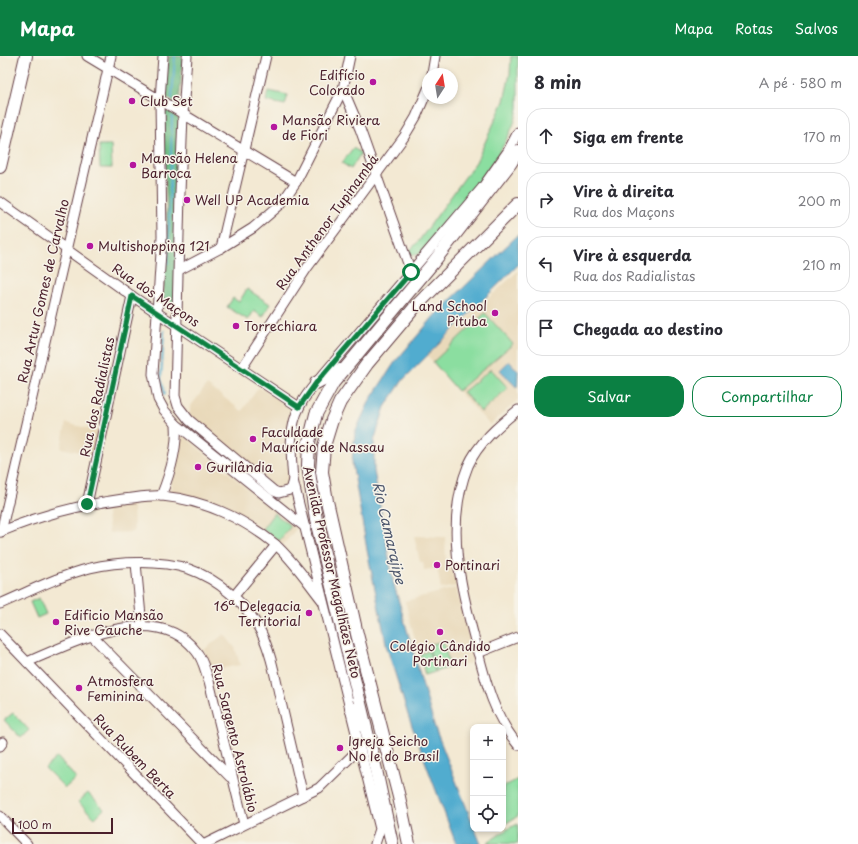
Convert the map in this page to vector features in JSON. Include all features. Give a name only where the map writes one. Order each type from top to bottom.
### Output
[{"type":"main road","points":[[0,167],[26,56]]},
{"type":"main road","name":"Avenida Professor Magalhães Neto","points":[[392,844],[390,830],[316,520],[308,465],[309,442],[316,414],[333,383],[432,264],[514,160],[518,151]]},
{"type":"main road","name":"Avenida Professor Magalhães Neto","points":[[409,844],[399,797],[355,626],[322,472],[322,458],[332,420],[340,402],[352,383],[415,307],[518,204]]},
{"type":"main road","points":[[432,264],[454,224]]},
{"type":"main road","points":[[316,383],[345,367]]},
{"type":"main road","points":[[351,709],[366,730]]},
{"type":"street","points":[[87,56],[296,182]]},
{"type":"street","name":"Rua Artur Gomes de Carvalho","points":[[0,532],[111,56]]},
{"type":"street","points":[[163,56],[160,100],[162,237],[153,374],[158,399],[164,410],[176,424],[306,528]]},
{"type":"street","points":[[187,56],[183,114],[175,396],[182,414],[274,491],[279,493],[290,490],[294,480]]},
{"type":"street","points":[[221,248],[266,56]]},
{"type":"street","points":[[179,270],[221,248],[281,204],[296,182],[343,89],[350,56]]},
{"type":"street","points":[[433,68],[435,56]]},
{"type":"street","points":[[343,89],[411,272]]},
{"type":"street","name":"Rua Anthenor Tupinambá","points":[[242,368],[308,268],[376,176],[412,124],[422,102]]},
{"type":"street","name":"Avenida Professor Magalhães Neto","points":[[375,844],[380,829],[359,749],[351,709],[294,480],[291,441],[299,407],[316,383],[454,224],[497,169],[518,132]]},
{"type":"street","name":"Rua dos Maçons","points":[[0,202],[132,296],[299,407]]},
{"type":"street","points":[[501,220],[518,209]]},
{"type":"street","name":"Rua dos Radialistas","points":[[87,504],[132,296]]},
{"type":"street","points":[[518,410],[502,423],[483,444],[469,465],[462,487],[456,544],[459,574],[478,653],[495,709],[508,733],[518,745]]},
{"type":"street","points":[[161,496],[167,480],[175,446],[176,424]]},
{"type":"street","points":[[0,532],[56,511],[87,504],[161,496],[189,500],[226,512],[276,545],[297,566],[324,603]]},
{"type":"street","points":[[234,596],[276,545]]},
{"type":"street","points":[[136,563],[142,627]]},
{"type":"street","points":[[0,604],[69,575],[91,568],[136,563],[163,564],[189,569],[204,576],[234,596],[260,631],[270,655],[303,796]]},
{"type":"street","name":"Rua Sargento Astrolábio","points":[[27,662],[91,635],[112,630],[142,627],[163,629],[176,634],[187,641],[202,661],[209,681],[231,778],[244,824]]},
{"type":"street","name":"Rua Rubem Berta","points":[[0,634],[202,844]]},
{"type":"street","points":[[91,635],[231,778]]},
{"type":"street","points":[[478,653],[518,637]]},
{"type":"street","points":[[205,844],[303,796],[326,782],[359,749]]},
{"type":"street","points":[[0,816],[27,844]]},
{"type":"shaded area","name":"Land School Pituba","points":[[518,271],[518,400],[490,425],[427,355]]},
{"type":"shaded area","name":"Faculdade Maurício de Nassau","points":[[207,385],[242,411],[259,387],[292,410],[294,416],[286,445],[289,483],[285,489],[276,488],[190,416],[190,407]]},
{"type":"shaded area","points":[[66,423],[98,431],[93,455],[61,448]]},
{"type":"shaded area","name":"Gurilândia","points":[[184,436],[296,529],[283,545],[244,516],[207,501],[170,494],[179,440]]},
{"type":"shaded area","points":[[133,504],[134,532],[109,533],[106,505]]},
{"type":"shaded area","name":"Portinari","points":[[414,536],[445,537],[446,562],[450,563],[456,586],[441,589],[437,568],[424,570],[423,562],[420,562]]},
{"type":"shaded area","name":"Colégio Cândido Portinari","points":[[456,588],[475,662],[424,675],[405,601]]},
{"type":"shaded area","points":[[224,634],[235,648],[240,665],[212,670],[204,650]]},
{"type":"green space","points":[[169,56],[183,56],[179,105],[164,96]]},
{"type":"green space","points":[[511,56],[518,56],[518,108],[513,125],[505,143],[493,163],[464,202],[424,251],[417,255],[407,253],[418,242],[476,162],[504,101],[510,74]]},
{"type":"green space","points":[[268,91],[288,95],[285,105],[266,101]]},
{"type":"green space","points":[[170,111],[179,119],[176,308],[169,309],[162,306],[167,224],[163,112]]},
{"type":"green space","points":[[99,145],[111,145],[112,168],[100,168]]},
{"type":"green space","points":[[353,148],[361,153],[351,169],[342,163]]},
{"type":"green space","points":[[247,289],[270,304],[263,317],[254,311],[248,320],[227,307],[233,298],[239,302]]},
{"type":"green space","points":[[485,313],[513,344],[458,391],[433,362]]},
{"type":"green space","points":[[491,369],[508,388],[481,412],[463,392]]},
{"type":"green space","points":[[274,513],[291,526],[279,541],[262,529]]},
{"type":"green space","points":[[39,598],[46,614],[37,618],[30,602]]},
{"type":"green space","points":[[443,641],[450,667],[436,672],[428,645]]},
{"type":"green space","points":[[429,651],[435,672],[425,675],[420,654]]},
{"type":"green space","points":[[13,713],[29,730],[21,738],[4,720]]},
{"type":"green space","points":[[57,757],[76,778],[65,788],[45,768]]},
{"type":"green space","points":[[518,779],[518,816],[506,823],[506,796],[506,785]]},
{"type":"green space","points":[[88,793],[104,809],[95,818],[78,802]]},
{"type":"green space","points":[[518,824],[518,844],[487,843],[503,832],[506,832],[509,828]]},
{"type":"water","points":[[518,235],[518,265],[403,380],[385,407],[374,441],[374,471],[393,581],[435,728],[470,816],[470,832],[476,832],[481,844],[456,844],[409,718],[387,648],[367,550],[352,462],[355,432],[370,400],[395,362],[435,315]]},
{"type":"water","points":[[509,361],[518,371],[517,388],[500,370]]},
{"type":"waterway","points":[[172,98],[175,56]]},
{"type":"waterway","points":[[168,263],[172,117]]},
{"type":"waterway","points":[[164,331],[161,379],[165,394]]},
{"type":"place","name":"Edifício Colorado","points":[[373,82]]},
{"type":"place","name":"Club Set","points":[[132,101]]},
{"type":"place","name":"Mansão Riviera de Fiori","points":[[274,127]]},
{"type":"place","name":"Mansão Helena Barroca","points":[[133,165]]},
{"type":"place","name":"Well UP Academia","points":[[187,200]]},
{"type":"place","name":"Multishopping 121","points":[[90,246]]},
{"type":"place","name":"Land School Pituba","points":[[495,313]]},
{"type":"place","name":"Torrechiara","points":[[236,326]]},
{"type":"place","name":"Faculdade Maurício de Nassau","points":[[253,439]]},
{"type":"place","name":"Gurilândia","points":[[198,467]]},
{"type":"place","name":"Portinari","points":[[437,565]]},
{"type":"place","name":"16ª Delegacia Territorial","points":[[309,613]]},
{"type":"place","name":"Edificio Mansão Rive Gauche","points":[[56,622]]},
{"type":"place","name":"Colégio Cândido Portinari","points":[[440,632]]},
{"type":"place","name":"Atmosfera Feminina","points":[[79,688]]},
{"type":"place","name":"Igreja Seicho No Ie do Brasil","points":[[340,748]]},
{"type":"route","points":[[87,504],[132,296],[299,407],[316,383],[411,272]]},
{"type":"water label","name":"Rio Camarajipe","points":[[389,533]]}]
